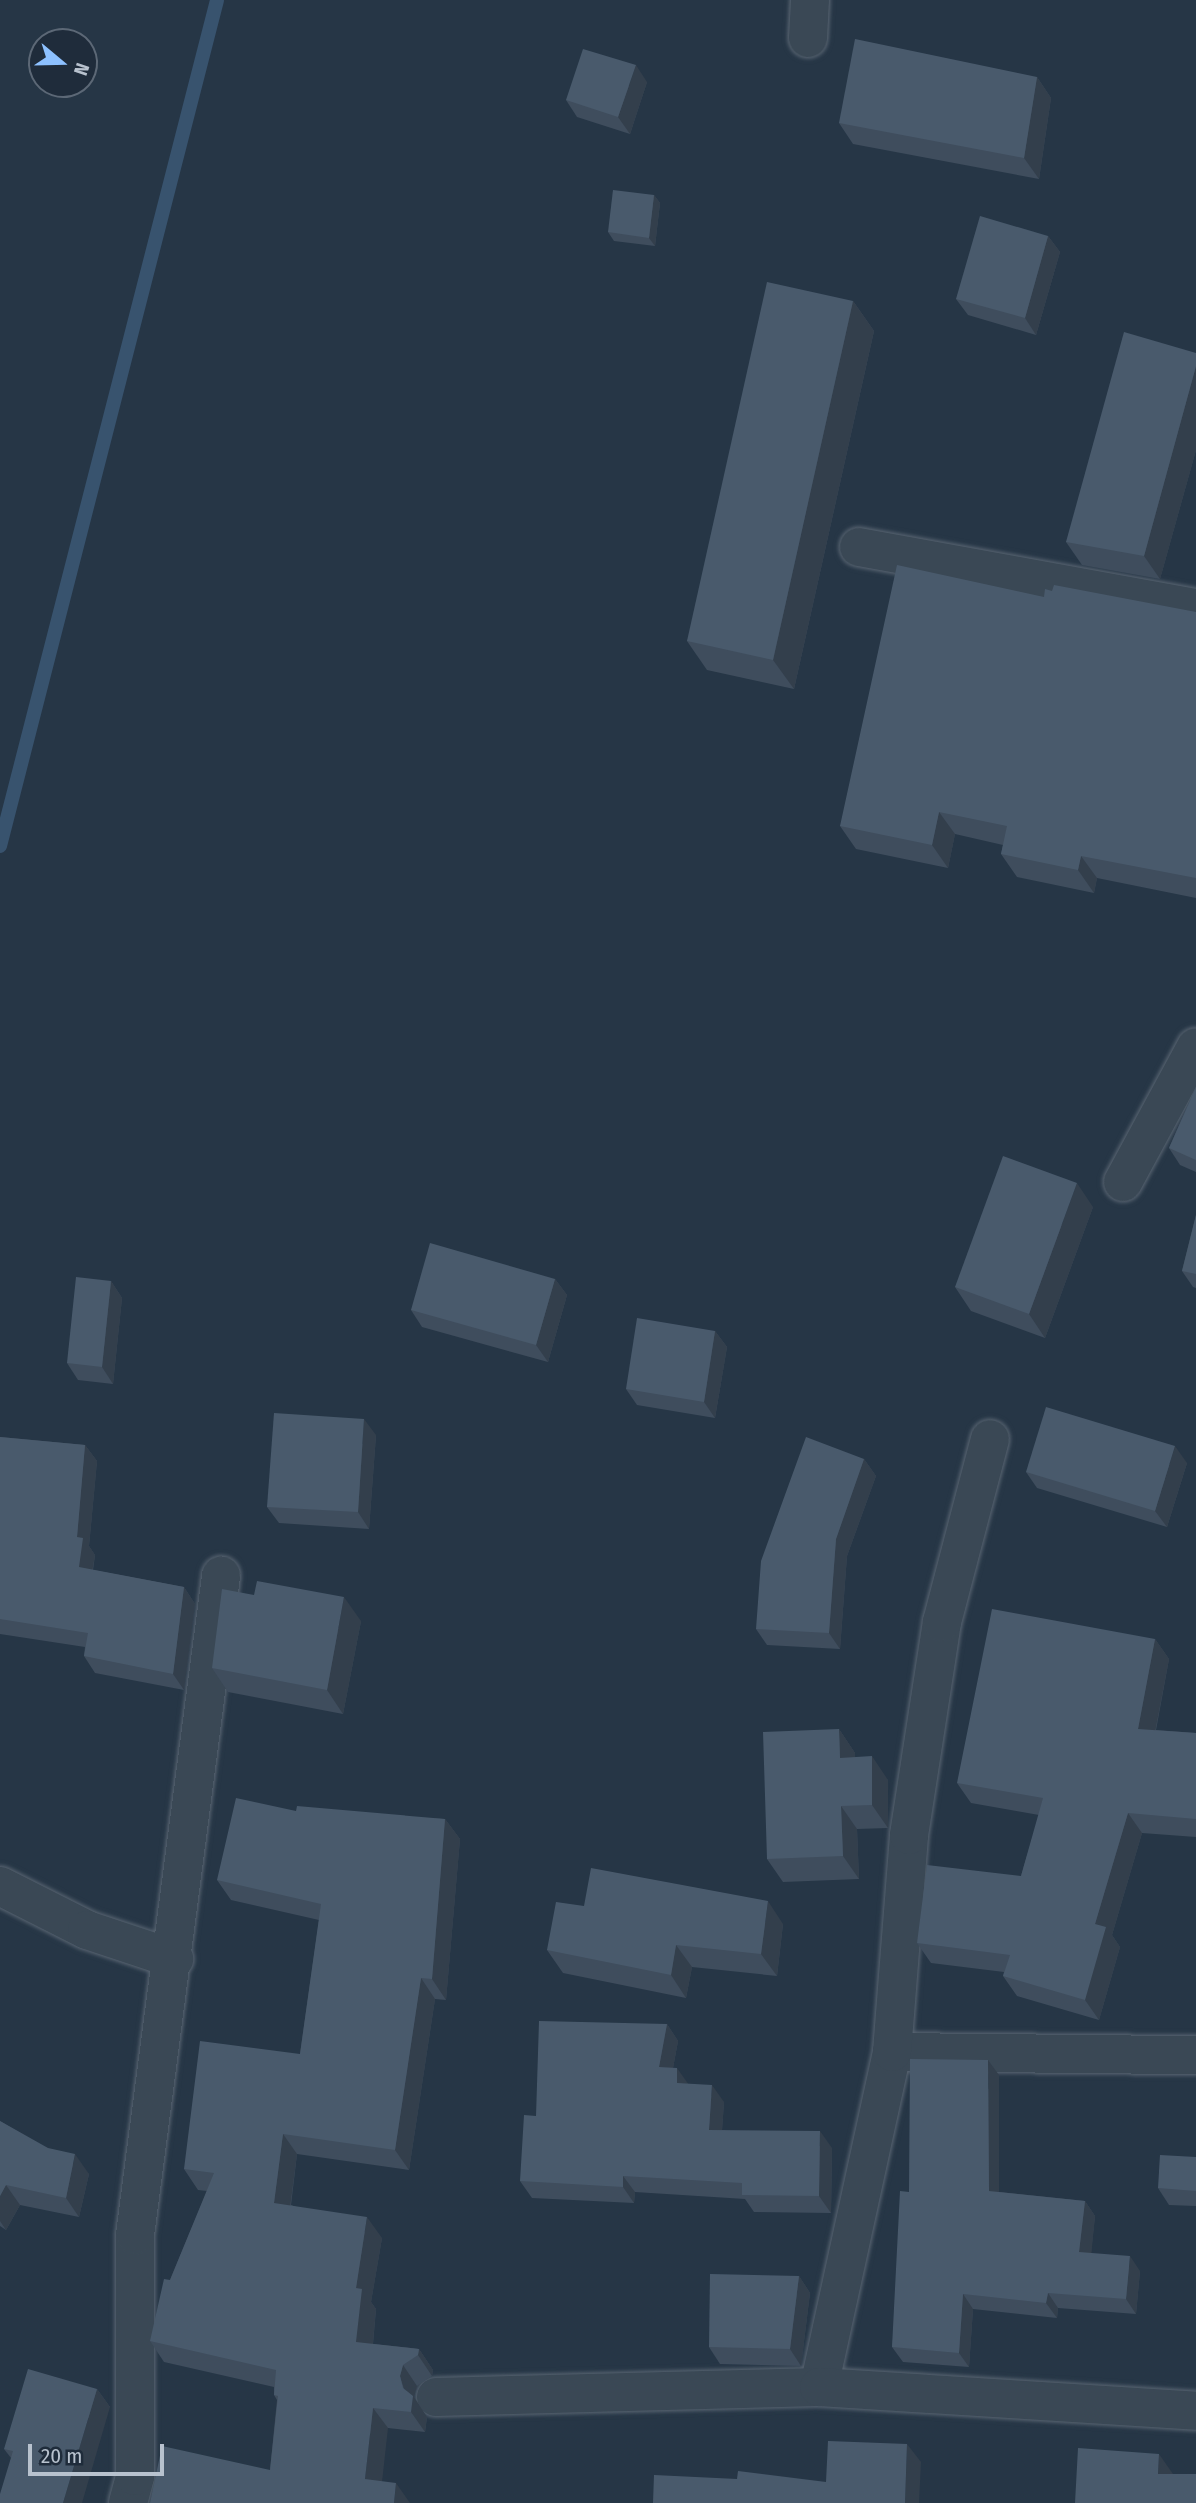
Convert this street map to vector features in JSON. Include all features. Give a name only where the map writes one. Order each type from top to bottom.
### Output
[{"type":"street","points":[[807,38],[810,0]]},
{"type":"street","points":[[859,547],[1196,608]]},
{"type":"street","points":[[1124,1182],[1196,1047]]},
{"type":"street","points":[[819,2387],[892,2052],[909,1835],[943,1622],[990,1439]]},
{"type":"street","points":[[128,2503],[135,2476],[135,2235],[174,1959],[221,1576]]},
{"type":"street","points":[[0,1886],[87,1930],[174,1959]]},
{"type":"street","points":[[892,2052],[1196,2054]]},
{"type":"street","points":[[436,2397],[819,2387],[1196,2411]]},
{"type":"building","points":[[855,39],[1037,77],[1024,158],[839,123]]},
{"type":"building","points":[[583,49],[636,65],[618,117],[566,100]]},
{"type":"building","points":[[613,190],[654,195],[649,238],[608,232]]},
{"type":"building","points":[[980,216],[1048,236],[1025,318],[956,299]]},
{"type":"building","points":[[767,282],[853,301],[773,660],[687,641]]},
{"type":"building","points":[[1124,332],[1196,353],[1196,366],[1144,556],[1066,542]]},
{"type":"building","points":[[897,565],[1044,597],[1045,589],[1052,591],[1054,585],[1196,612],[1196,878],[1081,856],[1078,870],[1001,854],[1007,826],[939,812],[932,845],[840,826]]},
{"type":"building","points":[[1196,1087],[1196,1160],[1169,1148]]},
{"type":"building","points":[[1003,1156],[1077,1183],[1029,1314],[955,1287]]},
{"type":"building","points":[[1196,1215],[1196,1274],[1182,1271]]},
{"type":"building","points":[[430,1243],[555,1279],[536,1345],[411,1310]]},
{"type":"building","points":[[76,1277],[111,1281],[102,1367],[67,1363]]},
{"type":"building","points":[[637,1318],[715,1331],[704,1402],[626,1389]]},
{"type":"building","points":[[1046,1407],[1175,1446],[1155,1511],[1026,1472]]},
{"type":"building","points":[[274,1413],[364,1419],[358,1512],[267,1507]]},
{"type":"building","points":[[0,1437],[85,1445],[77,1537],[83,1538],[79,1567],[184,1587],[173,1674],[84,1656],[88,1633],[0,1619]]},
{"type":"building","points":[[806,1437],[864,1459],[836,1539],[829,1633],[756,1629],[761,1561]]},
{"type":"building","points":[[257,1581],[344,1597],[327,1690],[212,1668],[222,1589],[254,1595]]},
{"type":"building","points":[[992,1609],[1155,1639],[1138,1729],[1196,1733],[1196,1819],[1128,1813],[1095,1924],[1106,1927],[1085,2000],[1003,1976],[1010,1955],[917,1943],[927,1865],[1021,1876],[1043,1798],[957,1783]]},
{"type":"building","points":[[839,1729],[840,1758],[872,1756],[872,1805],[841,1806],[843,1856],[767,1859],[763,1732]]},
{"type":"building","points":[[236,1798],[296,1811],[297,1806],[445,1819],[432,1979],[421,1978],[395,2150],[283,2134],[274,2203],[367,2217],[356,2288],[362,2289],[356,2342],[419,2349],[418,2355],[403,2365],[400,2376],[403,2388],[413,2396],[411,2412],[373,2408],[365,2479],[396,2483],[394,2503],[150,2503],[162,2446],[270,2470],[278,2396],[274,2395],[276,2370],[150,2341],[164,2279],[170,2280],[214,2173],[184,2169],[200,2041],[300,2054],[321,1904],[217,1880]]},
{"type":"building","points":[[591,1868],[768,1901],[761,1954],[676,1945],[671,1975],[547,1950],[556,1902],[584,1906]]},
{"type":"building","points":[[539,2021],[667,2024],[659,2067],[677,2068],[677,2083],[712,2085],[709,2130],[820,2131],[819,2196],[742,2195],[742,2183],[623,2176],[623,2187],[520,2181],[524,2115],[536,2116]]},
{"type":"building","points":[[910,2059],[988,2060],[989,2191],[1085,2201],[1079,2252],[1130,2256],[1126,2299],[1048,2293],[1046,2303],[963,2294],[959,2353],[892,2347],[900,2191],[909,2192]]},
{"type":"building","points":[[0,2121],[48,2148],[75,2154],[66,2198],[6,2185],[0,2196]]},
{"type":"building","points":[[1160,2155],[1196,2157],[1196,2191],[1158,2188]]},
{"type":"building","points":[[710,2274],[799,2276],[790,2349],[709,2347]]},
{"type":"building","points":[[28,2369],[97,2389],[63,2503],[0,2503],[0,2494],[13,2451],[4,2449]]},
{"type":"building","points":[[828,2441],[907,2444],[905,2503],[653,2503],[654,2475],[737,2479],[738,2471],[826,2482]]},
{"type":"building","points":[[1078,2448],[1159,2454],[1158,2474],[1196,2474],[1196,2503],[1075,2503]]},
{"type":"waterway","points":[[0,846],[217,0]]}]
